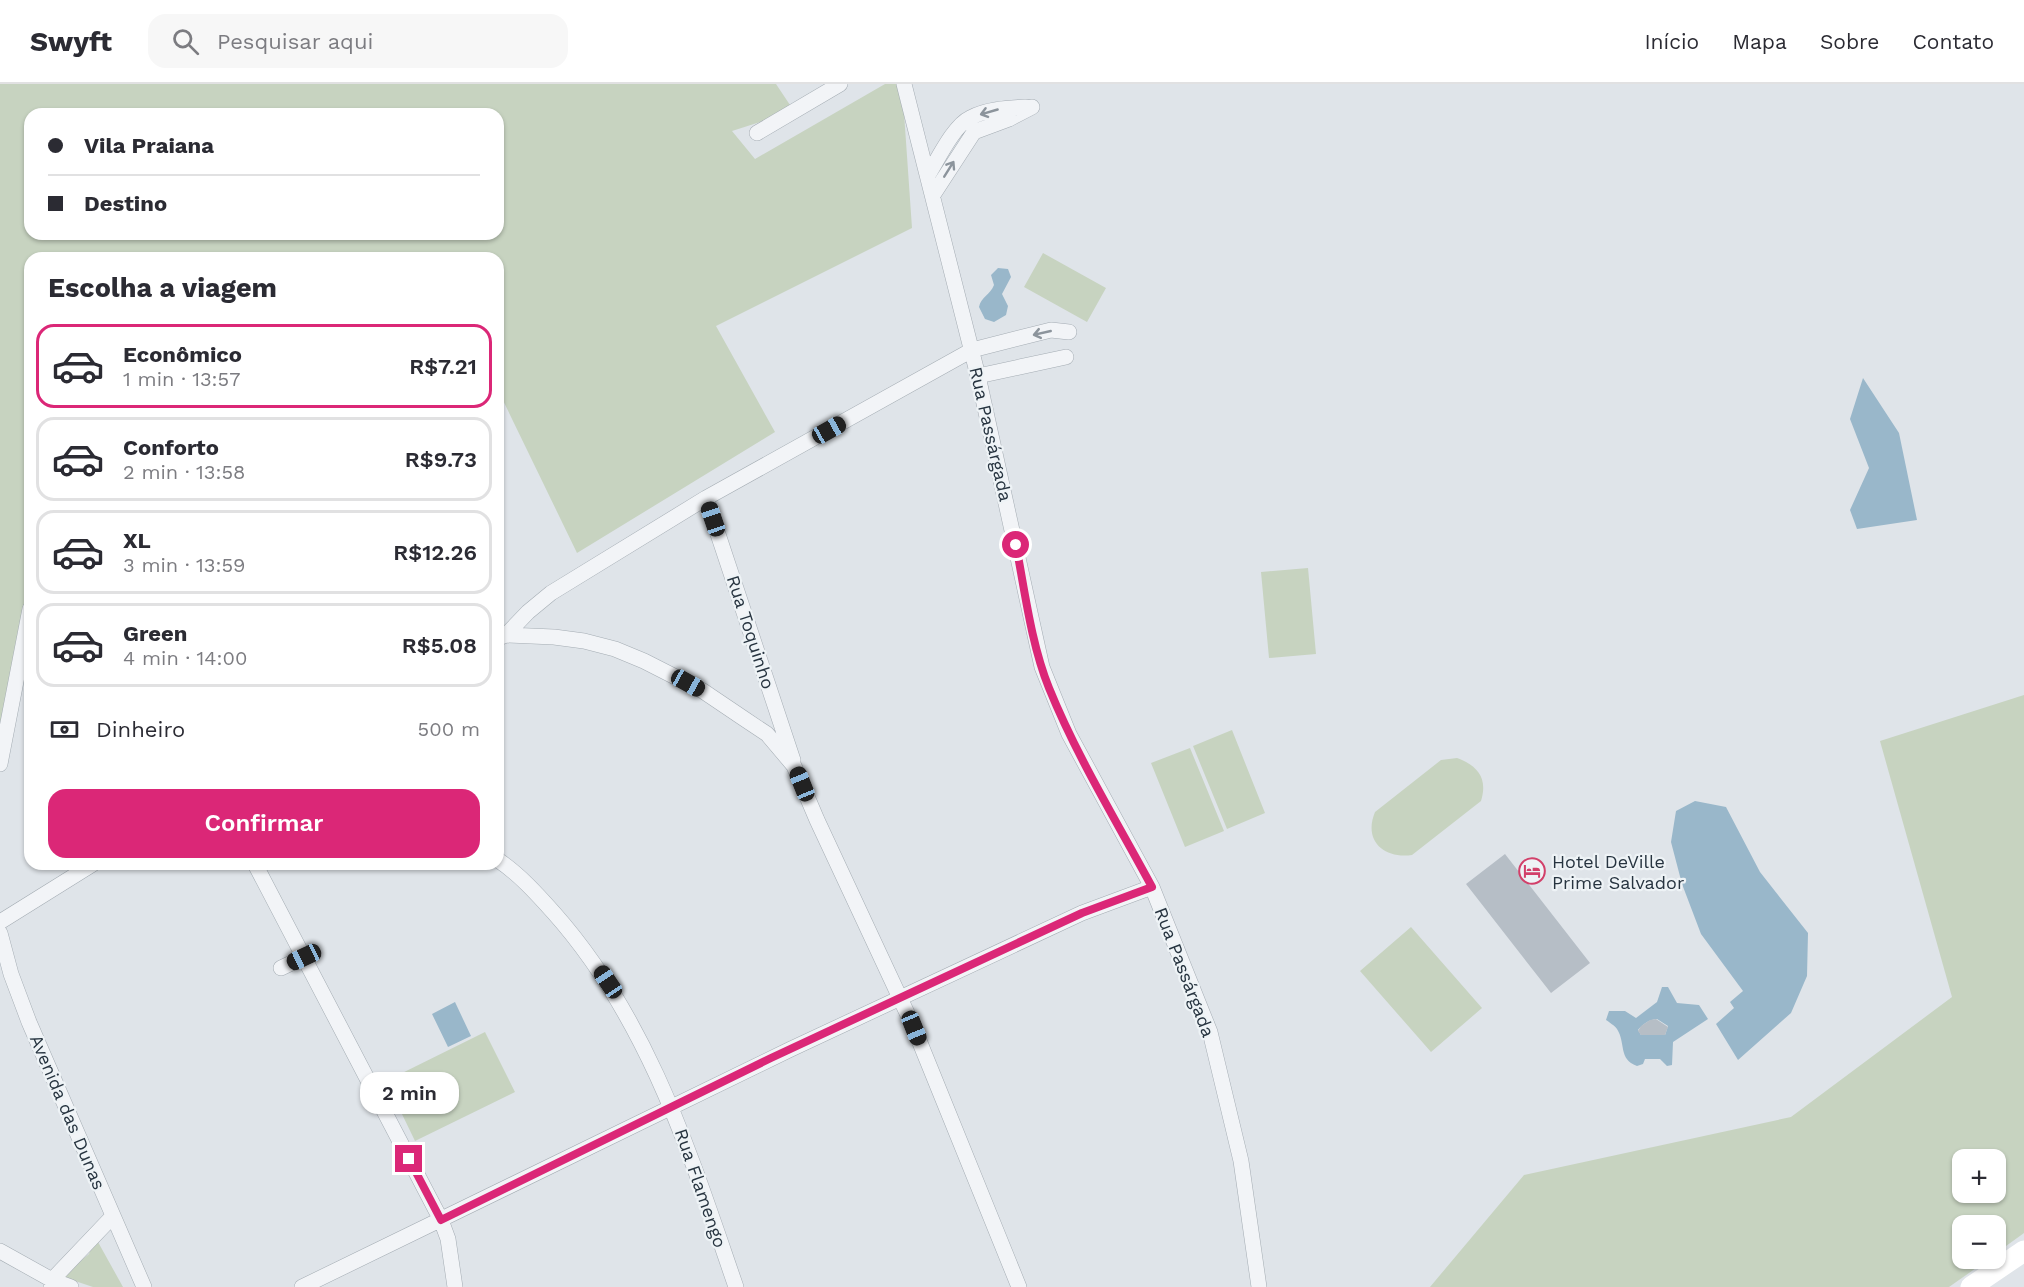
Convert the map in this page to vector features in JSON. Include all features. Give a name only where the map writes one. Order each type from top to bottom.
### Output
[{"type":"main road","points":[[1971,1287],[2024,1251]]},
{"type":"street","points":[[757,133],[840,84]]},
{"type":"street","name":"Rua Passárgada","points":[[904,84],[972,350],[1007,500],[1034,635],[1049,687],[1069,734],[1152,887],[1192,983],[1213,1043],[1240,1161],[1259,1287]]},
{"type":"street","points":[[928,176],[954,135],[970,118],[1006,108],[1032,107],[974,132],[933,195]]},
{"type":"street","points":[[504,630],[551,593],[706,498],[972,350],[1051,330],[1069,332]]},
{"type":"street","points":[[978,376],[1066,357]]},
{"type":"street","name":"Rua Toquinho","points":[[706,498],[794,766]]},
{"type":"street","points":[[504,632],[584,641],[644,661],[703,691],[743,717],[766,734],[794,766],[901,998],[1019,1287]]},
{"type":"street","points":[[0,764],[24,636]]},
{"type":"street","name":"Rua Flamengo","points":[[504,865],[533,890],[596,964],[620,1000],[685,1138],[736,1287]]},
{"type":"street","points":[[0,922],[83,870]]},
{"type":"street","points":[[258,870],[441,1220],[450,1249],[455,1287]]},
{"type":"street","points":[[302,1287],[671,1106],[1082,913],[1152,887]]},
{"type":"street","name":"Avenida das Dunas","points":[[0,933],[11,974],[29,1022],[144,1287]]},
{"type":"street","points":[[281,968],[304,957]]},
{"type":"street","points":[[51,1284],[113,1216]]},
{"type":"street","points":[[0,1251],[51,1284],[71,1287]]},
{"type":"green space","points":[[0,84],[776,84],[794,111],[732,131],[755,159],[885,84],[902,84],[912,228],[716,326],[775,432],[577,553],[504,402],[504,252],[24,252],[24,640],[0,764]]},
{"type":"green space","points":[[1043,253],[1106,288],[1087,322],[1024,287]]},
{"type":"green space","points":[[1308,568],[1316,654],[1269,658],[1261,572]]},
{"type":"green space","points":[[2024,695],[2024,1233],[2006,1246],[2006,1215],[1952,1215],[1952,1269],[1975,1269],[1949,1287],[1430,1287],[1524,1175],[1791,1117],[1952,997],[1880,741]]},
{"type":"green space","points":[[1232,730],[1265,813],[1227,829],[1193,746]]},
{"type":"green space","points":[[1190,748],[1224,831],[1185,847],[1151,763]]},
{"type":"green space","points":[[1457,758],[1471,765],[1480,774],[1483,786],[1481,801],[1412,855],[1385,851],[1374,839],[1372,832],[1375,812],[1441,760]]},
{"type":"green space","points":[[1411,927],[1482,1008],[1431,1052],[1360,971]]},
{"type":"green space","points":[[485,1032],[515,1092],[415,1141],[386,1081]]},
{"type":"green space","points":[[98,1242],[123,1287],[93,1287],[66,1278],[66,1273],[89,1254],[93,1243]]},
{"type":"water","points":[[998,268],[1008,269],[1011,277],[1002,294],[1008,306],[1006,315],[994,322],[985,319],[979,307],[994,285],[991,275]]},
{"type":"water","points":[[1863,378],[1899,433],[1917,520],[1857,529],[1850,510],[1869,468],[1850,419]]},
{"type":"water","points":[[1695,801],[1726,807],[1760,872],[1808,933],[1807,976],[1791,1013],[1738,1060],[1716,1024],[1734,1008],[1730,1002],[1743,991],[1701,934],[1682,884],[1671,842],[1676,811]]},
{"type":"water","points":[[1662,987],[1668,987],[1677,1003],[1699,1005],[1708,1019],[1673,1042],[1672,1065],[1667,1066],[1660,1059],[1645,1059],[1643,1064],[1637,1066],[1627,1059],[1620,1034],[1606,1020],[1609,1011],[1625,1011],[1636,1018],[1657,1002]],"holes":[[[1657,1019],[1668,1026],[1665,1035],[1641,1035],[1638,1030],[1651,1020]]]},
{"type":"water","points":[[455,1002],[471,1036],[448,1047],[432,1014]]},
{"type":"building","points":[[1505,854],[1590,963],[1551,993],[1466,884]]},
{"type":"building","points":[[1656,1019],[1668,1027],[1665,1035],[1641,1035],[1638,1031],[1641,1026]]},
{"type":"place","name":"Hotel DeVille Prime Salvador","points":[[1532,871]]},
{"type":"route","points":[[409,1159],[441,1220],[771,1058],[1082,913],[1152,887],[1069,734],[1049,687],[1034,635],[1016,545]]}]
